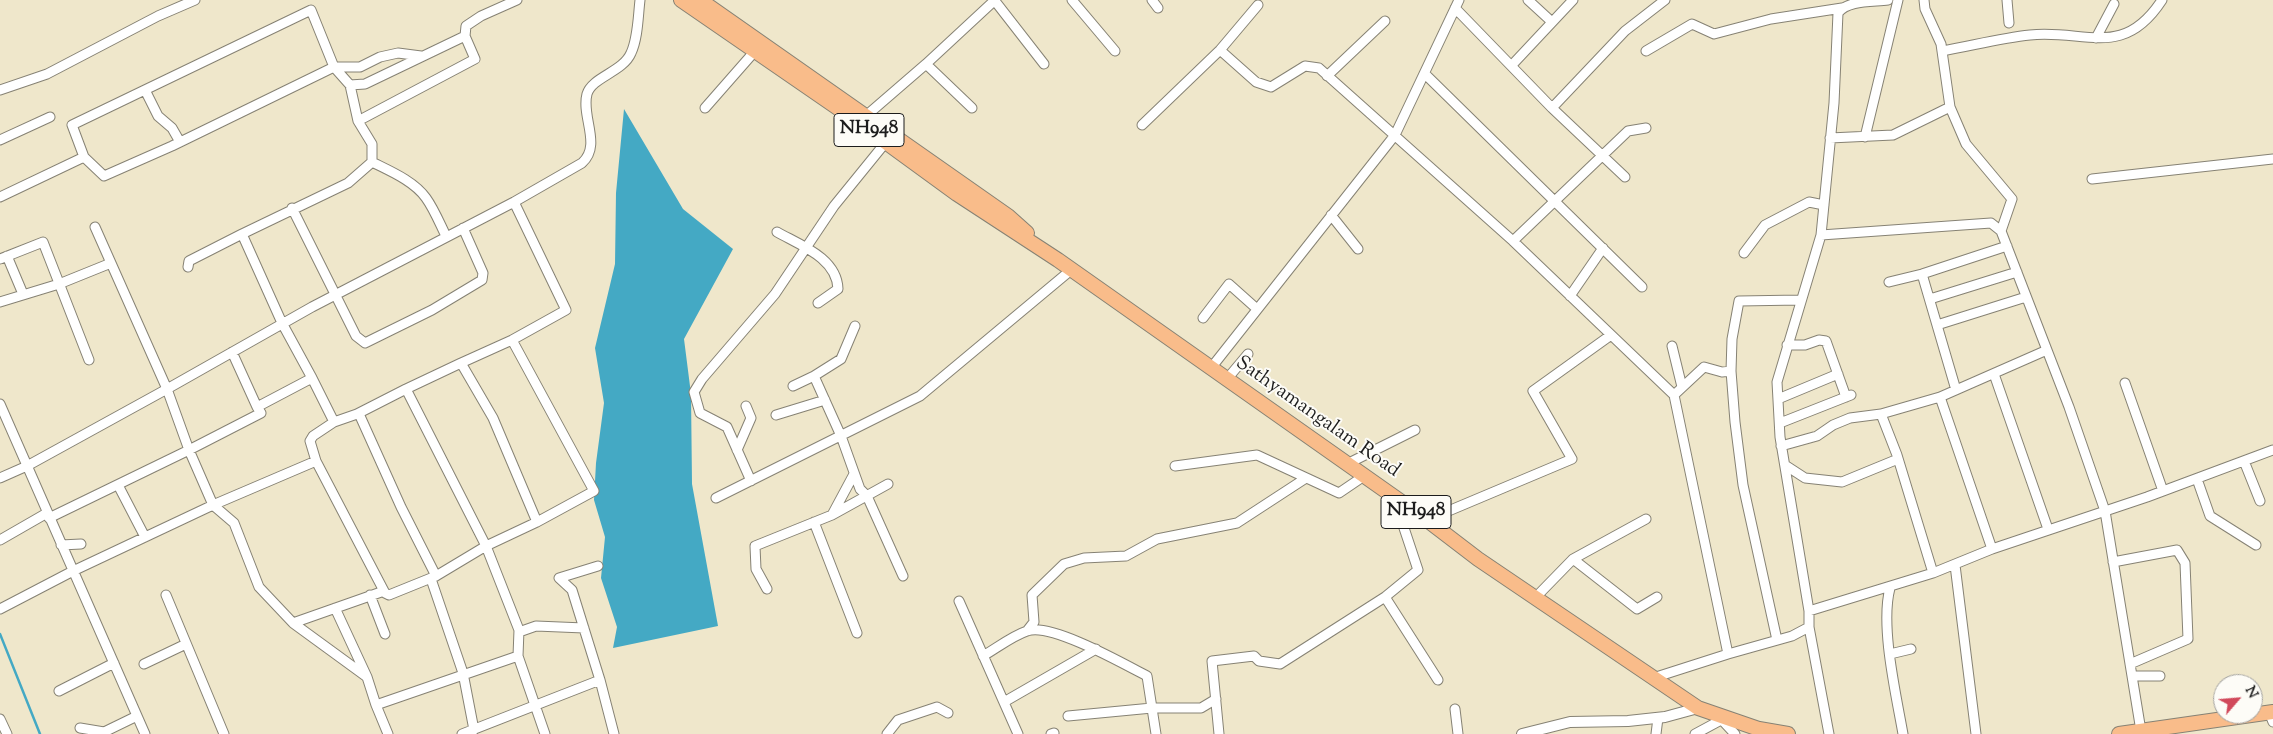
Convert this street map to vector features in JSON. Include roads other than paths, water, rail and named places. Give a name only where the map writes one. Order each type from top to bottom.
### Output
[{"type":"highway","name":"Sathyamangalam Road","points":[[681,0],[717,18],[867,115],[1008,216],[1058,260]]},
{"type":"highway","name":"Sathyamangalam Road","points":[[700,0],[717,18],[755,51],[957,194],[1058,260],[1427,520],[1478,559],[1653,678],[1698,708],[1719,717],[1758,729],[1788,734]]},
{"type":"highway","points":[[2119,734],[2141,731],[2168,731],[2272,716]]},
{"type":"street","points":[[0,90],[47,74],[158,16],[195,0]]},
{"type":"street","points":[[358,121],[475,59],[465,36],[466,26],[481,16],[517,0]]},
{"type":"street","points":[[0,478],[26,466],[167,389],[282,323],[567,173],[589,156],[591,146],[586,116],[586,96],[589,88],[615,72],[631,54],[640,0]]},
{"type":"street","points":[[867,115],[995,0],[1044,64]]},
{"type":"street","points":[[1072,0],[1115,51]]},
{"type":"street","points":[[1152,0],[1158,8]]},
{"type":"street","points":[[1528,0],[1552,22]]},
{"type":"street","points":[[1512,64],[1573,0]]},
{"type":"street","points":[[1552,108],[1625,30],[1665,0]]},
{"type":"street","points":[[1646,51],[1692,24],[1714,34],[1772,19],[1842,8],[1857,2],[1888,0]]},
{"type":"street","points":[[1865,137],[1898,0]]},
{"type":"street","points":[[1924,0],[1925,9],[1941,44],[1950,107],[1966,144],[2012,199],[2000,231]]},
{"type":"street","points":[[2007,0],[2009,24]]},
{"type":"street","points":[[1942,51],[2032,35],[2096,38],[2119,36],[2150,18],[2162,0]]},
{"type":"street","points":[[1142,125],[1220,50],[1258,4]]},
{"type":"street","points":[[1211,368],[1395,135],[1457,4],[1552,108],[1625,177]]},
{"type":"street","points":[[2096,38],[2114,4]]},
{"type":"street","points":[[1829,734],[1809,627],[1809,611],[1781,446],[1777,382],[1821,235],[1835,80],[1838,13],[1842,8]]},
{"type":"street","points":[[372,162],[372,144],[358,121],[350,86],[334,67],[311,10],[72,125],[84,157],[104,176],[180,142],[334,67],[360,67],[380,57],[398,53],[421,56]]},
{"type":"street","points":[[1328,76],[1385,21]]},
{"type":"street","points":[[350,86],[365,84],[465,36]]},
{"type":"street","points":[[1220,50],[1256,82],[1271,87],[1305,66],[1319,68],[1513,241],[1674,395],[1728,654]]},
{"type":"street","points":[[705,108],[755,51]]},
{"type":"street","points":[[926,64],[972,108]]},
{"type":"street","points":[[1425,74],[1642,287]]},
{"type":"street","points":[[145,90],[158,116],[172,128],[180,142]]},
{"type":"street","points":[[1830,138],[1893,135],[1950,107]]},
{"type":"street","points":[[0,140],[50,117]]},
{"type":"street","points":[[1513,241],[1628,130],[1646,128]]},
{"type":"street","points":[[751,481],[727,427],[700,413],[694,392],[702,379],[775,294],[834,206],[886,142]]},
{"type":"street","points":[[0,197],[84,157]]},
{"type":"street","points":[[2092,179],[2273,159]]},
{"type":"street","points":[[188,267],[189,261],[292,208],[348,182],[372,162]]},
{"type":"street","points":[[372,162],[392,172],[426,198],[446,236]]},
{"type":"street","points":[[512,340],[594,491],[537,522],[486,546],[434,578],[389,595],[384,591],[316,461],[310,441],[313,436],[334,422],[357,414],[512,340],[566,310],[514,202]]},
{"type":"street","points":[[1744,253],[1764,225],[1809,202],[1824,205]]},
{"type":"street","points":[[292,208],[356,336],[365,343],[432,310],[482,280],[484,276],[463,228]]},
{"type":"street","points":[[1331,215],[1358,250]]},
{"type":"street","points":[[1821,235],[1991,223],[2000,231],[2047,350],[2105,511],[2141,731]]},
{"type":"street","points":[[95,227],[167,389],[189,450],[213,505],[234,523],[259,587],[293,623],[368,677]]},
{"type":"street","points":[[777,232],[826,261],[838,280],[838,289],[818,302]]},
{"type":"street","points":[[242,234],[282,323],[334,422]]},
{"type":"street","points":[[23,294],[4,258],[43,242],[89,360]]},
{"type":"street","points":[[1889,282],[1922,274],[2007,246]]},
{"type":"street","points":[[1570,296],[1603,248]]},
{"type":"street","points":[[0,302],[58,284],[110,263]]},
{"type":"street","points":[[716,498],[920,396],[1072,270]]},
{"type":"street","points":[[1930,299],[2017,272]]},
{"type":"street","points":[[1922,274],[1956,390]]},
{"type":"street","points":[[1203,318],[1229,284],[1257,309]]},
{"type":"street","points":[[1937,325],[2026,297]]},
{"type":"street","points":[[1777,640],[1743,486],[1731,372],[1732,339],[1740,301],[1800,300]]},
{"type":"street","points":[[793,386],[814,376],[841,359],[855,326]]},
{"type":"street","points":[[1427,520],[1572,459],[1533,391],[1611,335]]},
{"type":"street","points":[[1780,423],[1849,396],[1838,374],[1826,340],[1819,340],[1804,346],[1787,346]]},
{"type":"street","points":[[1672,346],[1682,387]]},
{"type":"street","points":[[1781,446],[1817,436],[1833,425],[1850,418],[1881,414],[1940,397],[2047,350]]},
{"type":"street","points":[[0,540],[118,485],[260,413],[232,352]]},
{"type":"street","points":[[1227,380],[1248,354]]},
{"type":"street","points":[[461,363],[493,418],[537,522]]},
{"type":"street","points":[[1674,395],[1704,367],[1722,372],[1731,372]]},
{"type":"street","points":[[1778,399],[1838,374]]},
{"type":"street","points":[[1994,374],[2048,529]]},
{"type":"street","points":[[814,376],[841,436],[860,489],[867,496],[903,576]]},
{"type":"street","points":[[257,407],[312,378]]},
{"type":"street","points":[[2125,384],[2163,491]]},
{"type":"street","points":[[406,389],[486,546],[505,590],[518,632],[518,656],[545,734]]},
{"type":"street","points":[[1940,397],[1992,549]]},
{"type":"street","points":[[776,415],[825,400]]},
{"type":"street","points":[[0,404],[145,734]]},
{"type":"street","points":[[737,450],[751,418],[746,406]]},
{"type":"street","points":[[357,414],[363,421],[434,578],[463,673],[474,730]]},
{"type":"street","points":[[1881,414],[1898,459],[1933,573]]},
{"type":"street","points":[[1347,464],[1415,430]]},
{"type":"street","points":[[1809,611],[1890,588],[1955,566],[1992,549],[2163,491],[2273,450]]},
{"type":"street","points":[[1175,466],[1257,455],[1339,493],[1364,476]]},
{"type":"street","points":[[1784,465],[1804,478],[1842,482],[1898,459]]},
{"type":"street","points":[[0,609],[73,571],[213,505],[316,461]]},
{"type":"street","points":[[2244,461],[2260,501]]},
{"type":"street","points":[[832,515],[854,474]]},
{"type":"street","points":[[984,656],[1026,631],[1034,622],[1032,595],[1064,564],[1084,558],[1126,556],[1157,539],[1237,523],[1306,478]]},
{"type":"street","points":[[2197,479],[2210,516],[2256,545]]},
{"type":"street","points":[[767,589],[756,569],[756,546],[832,515],[888,484]]},
{"type":"street","points":[[118,485],[145,537]]},
{"type":"street","points":[[1220,734],[1212,661],[1254,656],[1259,662],[1280,664],[1386,597],[1418,570],[1394,497]]},
{"type":"street","points":[[1535,598],[1573,559],[1646,519]]},
{"type":"street","points":[[814,522],[857,633]]},
{"type":"street","points":[[61,545],[80,544]]},
{"type":"street","points":[[2113,562],[2177,550],[2185,563],[2188,639],[2130,664]]},
{"type":"street","points":[[1573,559],[1637,609],[1657,597]]},
{"type":"street","points":[[598,566],[559,578],[572,590],[600,680],[614,734]]},
{"type":"street","points":[[1955,566],[1976,734]]},
{"type":"street","points":[[1890,588],[1887,598],[1887,621],[1890,654],[1903,734]]},
{"type":"street","points":[[293,623],[384,591]]},
{"type":"street","points":[[166,595],[224,734]]},
{"type":"street","points":[[370,596],[385,634]]},
{"type":"street","points":[[1386,597],[1438,680]]},
{"type":"street","points":[[959,601],[1018,734]]},
{"type":"street","points":[[335,608],[368,677],[376,705],[388,734]]},
{"type":"street","points":[[518,632],[536,626],[584,628]]},
{"type":"street","points":[[1653,678],[1792,636],[1809,627]]},
{"type":"street","points":[[1026,631],[1039,629],[1096,649],[1147,676],[1156,734]]},
{"type":"street","points":[[144,664],[186,644]]},
{"type":"street","points":[[1004,702],[1096,649]]},
{"type":"street","points":[[1890,654],[1911,650]]},
{"type":"street","points":[[376,705],[463,673],[518,656]]},
{"type":"street","points":[[59,691],[114,663]]},
{"type":"street","points":[[2132,676],[2160,676]]},
{"type":"street","points":[[462,734],[600,680]]},
{"type":"street","points":[[1068,716],[1152,708],[1201,708],[1216,699]]},
{"type":"street","points":[[887,734],[898,720],[936,707],[948,713]]},
{"type":"street","points":[[1528,733],[1570,722],[1628,721],[1658,718],[1698,708]]},
{"type":"street","points":[[1455,709],[1458,734]]},
{"type":"street","points":[[80,728],[102,733],[138,716]]},
{"type":"street","points":[[1695,734],[1719,717],[1734,734]]},
{"type":"street","points":[[1656,734],[1658,718]]},
{"type":"street","points":[[0,719],[7,734]]},
{"type":"water","points":[[624,109],[683,209],[733,249],[684,339],[691,394],[692,484],[718,626],[613,648],[617,627],[601,578],[605,537],[594,500],[596,463],[604,403],[595,348],[615,264],[616,193]]},
{"type":"waterway","points":[[0,634],[40,734]]}]
